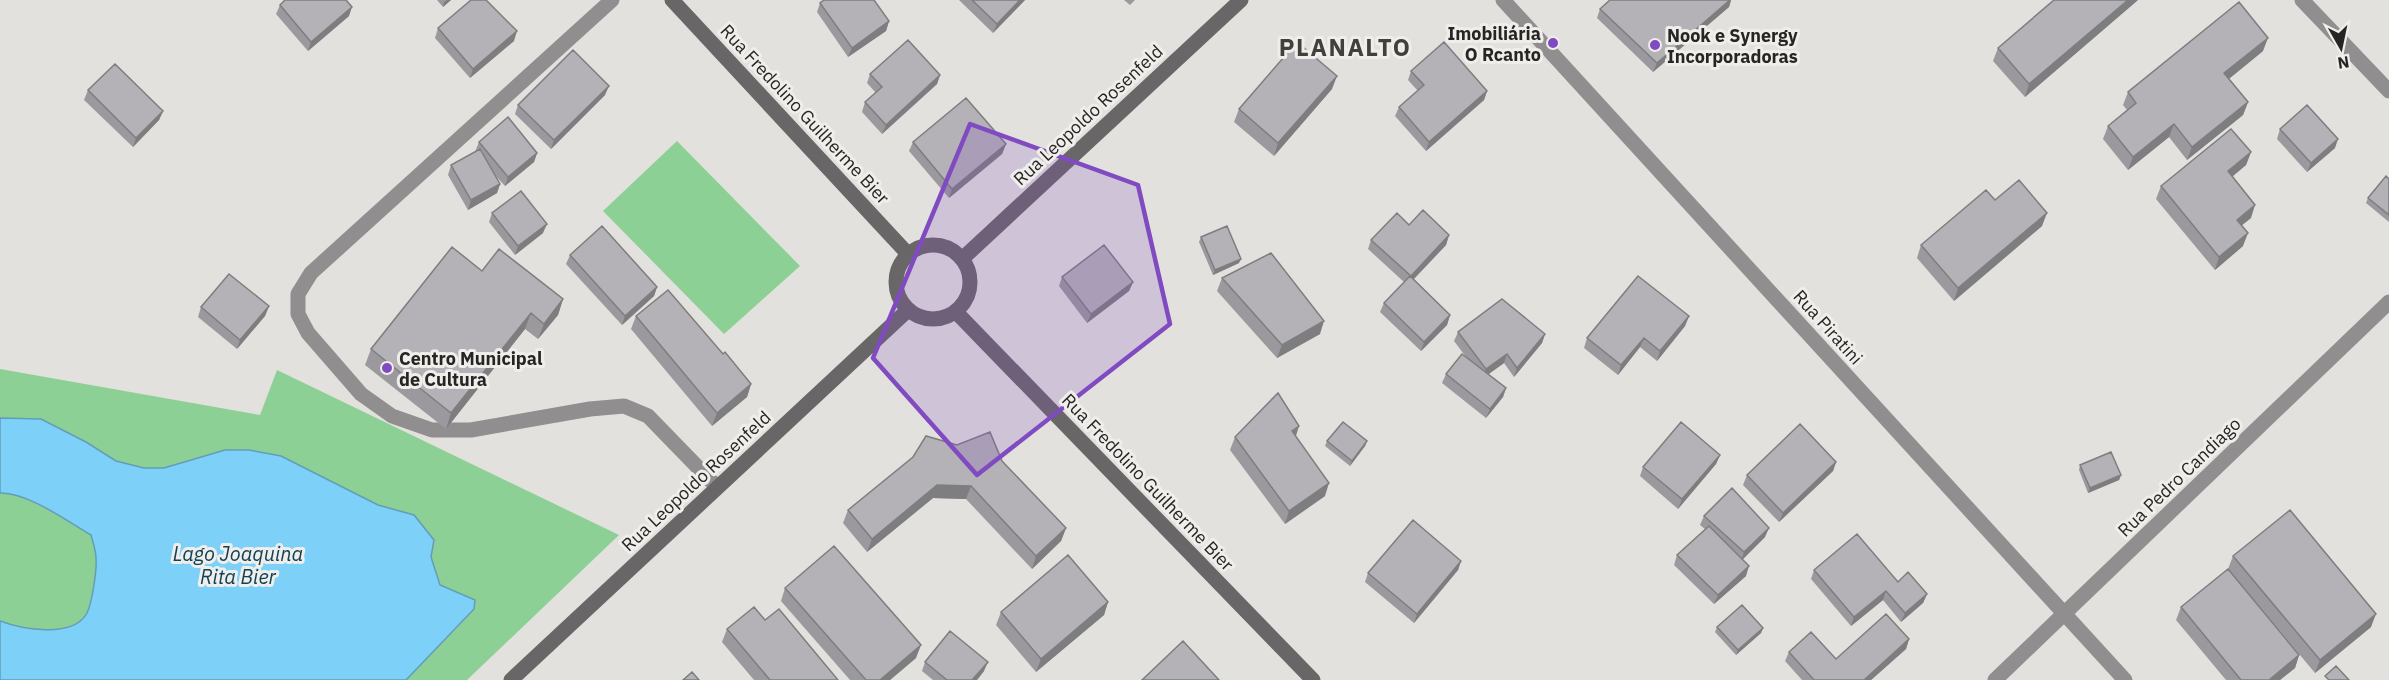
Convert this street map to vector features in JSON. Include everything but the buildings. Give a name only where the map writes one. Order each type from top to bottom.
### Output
[{"type":"street","points":[[612,0],[311,273],[298,294],[298,314],[308,333],[361,394],[392,416],[432,430],[471,430],[590,409],[624,406],[648,416],[717,487]]},
{"type":"street","name":"Rua Fredolino Guilherme Bier","points":[[672,0],[908,254]]},
{"type":"street","name":"Rua Leopoldo Rosenfeld","points":[[962,259],[1241,0]]},
{"type":"street","name":"Rua Piratini","points":[[1503,0],[2125,680]]},
{"type":"street","points":[[2302,0],[2389,91]]},
{"type":"street","points":[[930,245],[942,246],[953,251],[962,259],[968,269],[969,292],[964,303],[956,312],[944,318],[931,320],[919,317],[908,310],[900,300],[896,288],[896,275],[900,264],[908,254],[930,245]]},
{"type":"street","name":"Rua Pedro Candiago","points":[[1995,680],[2389,302]]},
{"type":"street","name":"Rua Leopoldo Rosenfeld","points":[[512,680],[908,310]]},
{"type":"street","name":"Rua Fredolino Guilherme Bier","points":[[956,312],[1313,680]]},
{"type":"highlighted area","points":[[970,124],[1138,185],[1170,324],[977,475],[873,358]]},
{"type":"green space","points":[[677,141],[800,266],[724,334],[603,211]]},
{"type":"green space","points":[[0,369],[260,415],[277,370],[619,535],[467,680],[0,680]]},
{"type":"water","name":"Lago Joaquina Rita Bier","points":[[0,418],[41,419],[86,442],[116,461],[144,468],[164,468],[225,450],[249,450],[281,456],[378,505],[414,515],[434,540],[431,557],[440,585],[475,600],[474,609],[406,680],[0,680],[0,621],[20,627],[46,630],[59,629],[80,621],[87,613],[91,602],[96,552],[91,535],[59,515],[22,497],[0,493]]},
{"type":"place","name":"Imobiliária O Rcanto","points":[[1553,43]]},
{"type":"place","name":"Nook e Synergy Incorporadoras","points":[[1655,45]]},
{"type":"place","name":"Centro Municipal de Cultura","points":[[387,368]]},
{"type":"district","name":"PLANALTO","points":[[1345,47]]}]
